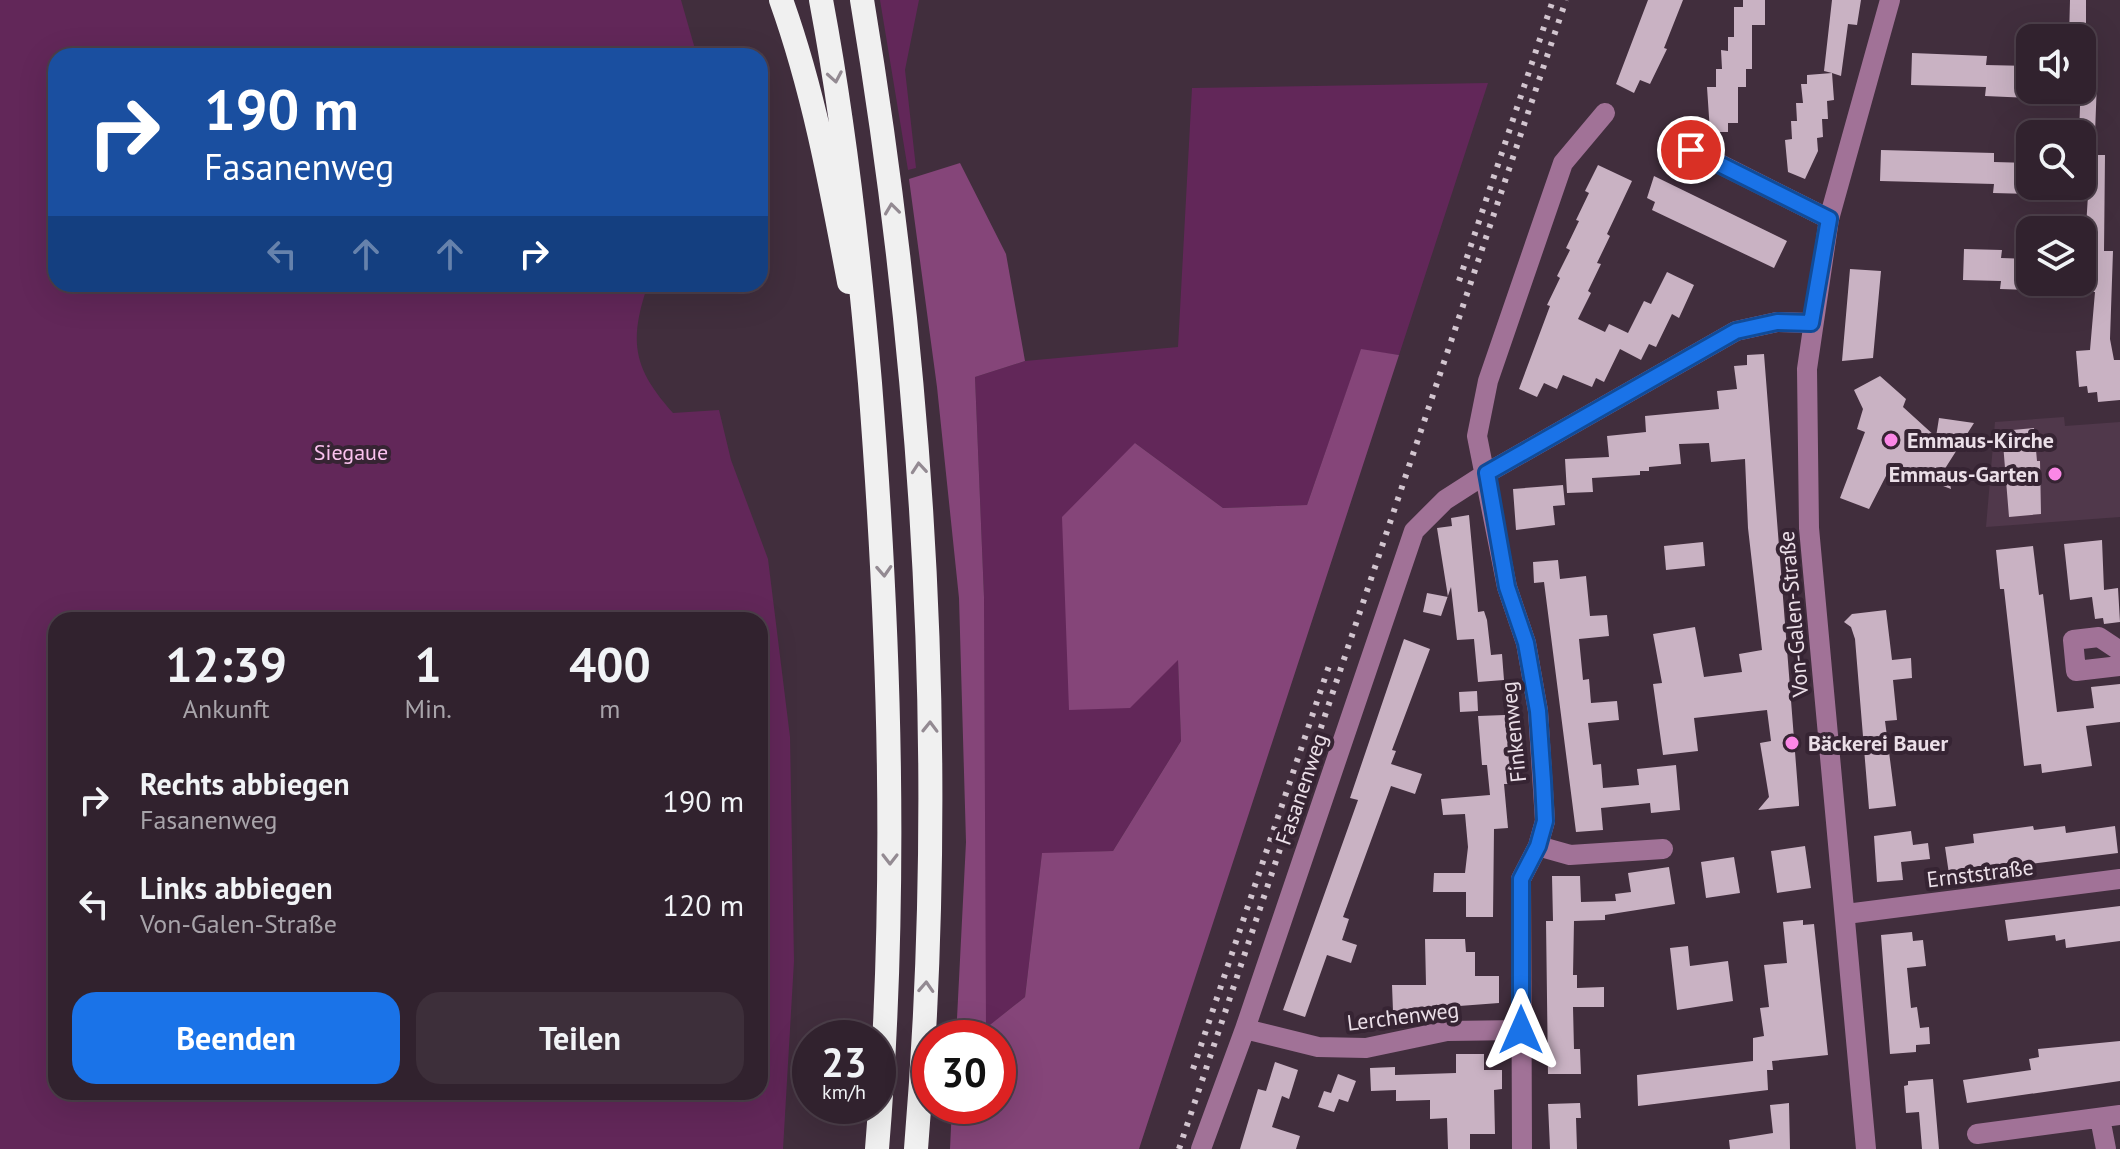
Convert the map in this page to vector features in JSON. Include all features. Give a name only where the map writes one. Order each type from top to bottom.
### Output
[{"type":"highway","points":[[781,0],[804,66],[823,142],[869,382]]},
{"type":"highway","points":[[821,0],[857,221],[884,569],[890,727],[889,948],[877,1149]]},
{"type":"highway","points":[[862,0],[877,90],[906,333],[922,498],[930,662],[926,981],[916,1149]]},
{"type":"street","name":"Von-Galen-Straße","points":[[1866,1149],[1809,528],[1806,410],[1811,323],[1829,219],[1890,0]]},
{"type":"street","points":[[1487,473],[1477,436],[1488,381],[1563,163],[1605,113]]},
{"type":"street","points":[[1670,139],[1829,219]]},
{"type":"street","name":"Fasanenweg","points":[[1201,1149],[1245,1029],[1414,531],[1445,500],[1487,473],[1736,331],[1777,322],[1811,323]]},
{"type":"street","name":"Finkenweg","points":[[1487,473],[1507,587],[1526,643],[1538,711],[1545,821],[1538,846],[1521,879],[1522,1149]]},
{"type":"street","points":[[2120,651],[2099,637],[2073,640],[2076,671],[2120,666]]},
{"type":"street","points":[[1538,846],[1570,855],[1663,849]]},
{"type":"street","name":"Ernststraße","points":[[1846,914],[2120,879]]},
{"type":"street","name":"Lerchenweg","points":[[1245,1029],[1318,1047],[1366,1048],[1447,1031],[1521,1030]]},
{"type":"street","points":[[1977,1134],[2110,1116],[2106,1149]]},
{"type":"shaded area","points":[[960,163],[1006,254],[1025,361],[975,377],[984,597],[986,1020],[957,1020],[966,842],[959,598],[937,387],[909,179]]},
{"type":"shaded area","points":[[1361,349],[1399,355],[1139,1149],[950,1149],[951,1124],[1016,1124],[1016,1020],[996,1020],[1025,997],[1042,853],[1113,851],[1181,741],[1178,660],[1130,708],[1069,710],[1062,517],[1135,443],[1223,508],[1307,505]]},
{"type":"shaded area","name":"Emmaus-Garten","points":[[2064,417],[2065,426],[2120,422],[2120,517],[1986,527],[1995,422]]},
{"type":"green space","name":"Siegaue","points":[[0,0],[681,0],[695,48],[48,48],[48,292],[646,292],[637,338],[642,367],[659,397],[673,413],[719,410],[731,460],[768,559],[790,737],[794,961],[783,1149],[0,1149]]},
{"type":"green space","points":[[880,0],[919,0],[905,70],[916,168],[908,170]]},
{"type":"green space","points":[[1488,83],[1399,355],[1361,350],[1307,505],[1223,508],[1135,443],[1178,659],[1181,741],[1113,851],[1042,854],[1025,997],[996,1020],[985,1020],[984,597],[975,377],[1025,361],[1178,347],[1192,88]]},
{"type":"building","points":[[1648,0],[1683,0],[1664,48],[1667,49],[1650,84],[1640,80],[1634,93],[1616,84]]},
{"type":"building","points":[[1743,0],[1765,0],[1765,25],[1752,25],[1752,69],[1746,69],[1746,87],[1738,87],[1738,123],[1728,123],[1728,132],[1710,132],[1707,87],[1716,87],[1716,69],[1722,69],[1721,50],[1728,51],[1728,37],[1734,37],[1734,7],[1743,7]]},
{"type":"building","points":[[1832,0],[1861,0],[1857,25],[1848,24],[1841,76],[1824,71]]},
{"type":"building","points":[[2070,0],[2086,0],[2086,24],[2069,24]]},
{"type":"building","points":[[1912,53],[1987,56],[1986,65],[2016,66],[2016,97],[1985,96],[1986,87],[1911,85]]},
{"type":"building","points":[[2098,54],[2096,120],[2080,120],[2080,104],[2096,104]]},
{"type":"building","points":[[1832,73],[1834,100],[1827,101],[1828,119],[1822,119],[1823,137],[1817,138],[1818,151],[1805,179],[1788,172],[1785,140],[1792,139],[1791,121],[1797,121],[1796,103],[1803,103],[1801,84],[1807,84],[1807,75]]},
{"type":"building","points":[[1881,150],[1994,153],[1994,162],[2016,163],[2016,194],[1993,193],[1994,184],[1880,181]]},
{"type":"building","points":[[2096,155],[2105,155],[2104,251],[2113,251],[2110,339],[2114,360],[2120,360],[2120,400],[2098,402],[2097,392],[2088,393],[2087,386],[2079,387],[2076,351],[2090,350],[2096,296],[2096,216],[2087,216],[2088,200],[2096,200]]},
{"type":"building","points":[[1598,165],[1632,181],[1607,234],[1610,236],[1597,263],[1601,264],[1578,319],[1605,332],[1609,324],[1628,333],[1644,301],[1651,304],[1667,272],[1694,285],[1679,318],[1672,314],[1656,347],[1649,344],[1641,360],[1620,349],[1604,382],[1596,378],[1592,387],[1563,375],[1557,389],[1544,383],[1537,397],[1519,389],[1550,306],[1547,305],[1560,278],[1557,276],[1570,250],[1566,248],[1579,221],[1576,220],[1589,193],[1585,191]]},
{"type":"building","points":[[1654,176],[1787,241],[1774,268],[1652,210],[1655,202],[1647,198]]},
{"type":"building","points":[[1964,249],[2002,250],[2001,258],[2016,259],[2016,290],[2000,289],[2001,281],[1963,280]]},
{"type":"building","points":[[1850,269],[1881,271],[1873,358],[1842,361]]},
{"type":"building","points":[[1764,354],[1799,806],[1758,810],[1769,797],[1760,743],[1771,741],[1767,710],[1694,718],[1698,751],[1663,755],[1653,684],[1662,683],[1653,634],[1695,627],[1704,677],[1742,672],[1739,654],[1762,650],[1748,528],[1745,459],[1711,462],[1709,443],[1679,444],[1681,464],[1649,467],[1649,471],[1640,471],[1640,475],[1592,478],[1593,492],[1567,493],[1565,459],[1609,457],[1607,436],[1646,432],[1645,416],[1719,409],[1717,391],[1737,389],[1734,366],[1747,365],[1747,355]]},
{"type":"building","name":"Emmaus-Kirche","points":[[1880,376],[1906,399],[1903,407],[1936,437],[1939,418],[1974,423],[1946,467],[1951,489],[1917,476],[1907,481],[1887,474],[1869,509],[1840,498],[1865,432],[1857,429],[1863,409],[1854,390]]},
{"type":"building","points":[[2034,428],[2037,461],[2040,461],[2041,514],[2009,517],[2002,431]]},
{"type":"building","points":[[1563,485],[1565,505],[1553,506],[1555,525],[1516,530],[1513,489]]},
{"type":"building","points":[[1469,515],[1478,612],[1484,611],[1487,620],[1491,655],[1502,654],[1504,680],[1478,682],[1474,639],[1457,640],[1451,587],[1448,596],[1437,528],[1452,526],[1451,518]]},
{"type":"building","points":[[2102,540],[2104,590],[2118,588],[2120,622],[2104,624],[2103,618],[2095,619],[2092,597],[2070,600],[2064,544]]},
{"type":"building","points":[[1703,542],[1705,566],[1666,570],[1664,546]]},
{"type":"building","points":[[2033,546],[2039,595],[2043,594],[2057,712],[2094,708],[2091,687],[2120,684],[2120,722],[2086,726],[2092,766],[2042,773],[2041,764],[2024,766],[2004,589],[2000,589],[1996,550]]},
{"type":"building","points":[[1558,560],[1560,579],[1586,576],[1590,616],[1607,615],[1609,636],[1579,639],[1583,680],[1589,679],[1591,703],[1617,701],[1619,720],[1588,723],[1593,765],[1601,764],[1603,788],[1639,785],[1637,769],[1676,765],[1680,810],[1651,813],[1650,803],[1601,808],[1603,830],[1576,832],[1544,582],[1534,583],[1533,562]]},
{"type":"building","points":[[1427,593],[1448,597],[1441,616],[1423,612]]},
{"type":"building","points":[[1886,610],[1892,660],[1911,658],[1912,678],[1893,680],[1897,720],[1885,721],[1896,806],[1869,809],[1855,639],[1851,627],[1844,622],[1852,614]]},
{"type":"building","points":[[1404,639],[1430,649],[1392,750],[1396,751],[1391,764],[1422,774],[1415,794],[1391,786],[1343,917],[1349,919],[1342,940],[1357,945],[1351,963],[1327,955],[1305,1017],[1283,1010],[1358,800],[1350,798]]},
{"type":"building","points":[[1477,691],[1478,711],[1460,712],[1459,692]]},
{"type":"building","points":[[1505,715],[1514,784],[1504,784],[1508,828],[1494,829],[1493,917],[1466,917],[1466,892],[1433,892],[1434,873],[1465,873],[1468,847],[1465,814],[1443,815],[1441,799],[1490,795],[1487,765],[1482,765],[1478,716]]},
{"type":"building","points":[[2033,826],[2034,830],[2065,826],[2066,833],[2115,826],[2118,853],[1949,874],[1945,847],[1974,843],[1973,834]]},
{"type":"building","points":[[1911,831],[1913,845],[1928,843],[1930,859],[1901,862],[1903,880],[1877,882],[1874,836]]},
{"type":"building","points":[[1805,846],[1811,888],[1777,893],[1771,851]]},
{"type":"building","points":[[1734,857],[1740,893],[1706,898],[1701,862]]},
{"type":"building","points":[[1669,867],[1675,904],[1605,915],[1605,920],[1574,921],[1573,975],[1577,975],[1577,988],[1604,987],[1604,1007],[1573,1007],[1574,1049],[1580,1049],[1581,1074],[1548,1074],[1546,921],[1553,921],[1552,876],[1580,876],[1581,902],[1616,901],[1615,894],[1631,892],[1628,873]]},
{"type":"building","points":[[2120,906],[2120,941],[2066,948],[2065,939],[2056,941],[2055,935],[2008,941],[2005,920]]},
{"type":"building","points":[[1803,920],[1803,925],[1814,924],[1828,1055],[1772,1061],[1773,1070],[1767,1070],[1768,1090],[1638,1106],[1637,1075],[1753,1061],[1753,1038],[1764,1036],[1760,1008],[1769,1007],[1764,965],[1787,963],[1783,922]]},
{"type":"building","points":[[1912,932],[1913,941],[1923,940],[1926,966],[1907,968],[1911,1008],[1917,1007],[1920,1028],[1929,1027],[1930,1044],[1916,1045],[1916,1052],[1890,1054],[1881,935]]},
{"type":"building","points":[[1425,939],[1465,939],[1466,952],[1475,952],[1475,976],[1499,976],[1499,1003],[1393,1011],[1392,985],[1426,985]]},
{"type":"building","points":[[1688,946],[1690,966],[1728,961],[1733,1001],[1677,1010],[1670,948]]},
{"type":"building","points":[[2120,1041],[2120,1081],[1967,1103],[1963,1080],[2031,1070],[2029,1059],[2039,1057],[2038,1049]]},
{"type":"building","points":[[1456,1054],[1484,1054],[1484,1070],[1502,1070],[1502,1089],[1494,1090],[1495,1134],[1470,1134],[1470,1149],[1448,1149],[1447,1118],[1430,1119],[1430,1100],[1396,1101],[1396,1090],[1371,1091],[1370,1068],[1395,1067],[1395,1075],[1456,1073]]},
{"type":"building","points":[[1275,1062],[1298,1070],[1289,1099],[1282,1096],[1272,1127],[1300,1136],[1296,1149],[1240,1149],[1258,1089],[1266,1091]]},
{"type":"building","points":[[1338,1074],[1356,1081],[1348,1102],[1339,1099],[1334,1112],[1318,1107],[1324,1091],[1331,1093]]},
{"type":"building","points":[[1933,1079],[1939,1149],[1922,1149],[1919,1112],[1906,1113],[1904,1086],[1908,1085],[1908,1081]]},
{"type":"building","points":[[1580,1103],[1581,1118],[1576,1118],[1577,1149],[1550,1149],[1548,1104]]},
{"type":"building","points":[[1789,1103],[1790,1149],[1730,1149],[1729,1140],[1773,1133],[1770,1105]]},
{"type":"railway","points":[[1459,281],[1553,0]]},
{"type":"railway","points":[[1179,1149],[1566,0]]},
{"type":"railway","points":[[1193,1069],[1331,660]]},
{"type":"place","name":"Emmaus-Kirche","points":[[1891,440]]},
{"type":"place","name":"Emmaus-Garten","points":[[2055,474]]},
{"type":"place","name":"Bäckerei Bauer","points":[[1792,743]]},
{"type":"route","points":[[1521,1030],[1521,879],[1538,846],[1545,821],[1543,781],[1538,711],[1526,643],[1507,587],[1487,473],[1736,331],[1777,322],[1811,323],[1829,219],[1691,150]]}]
